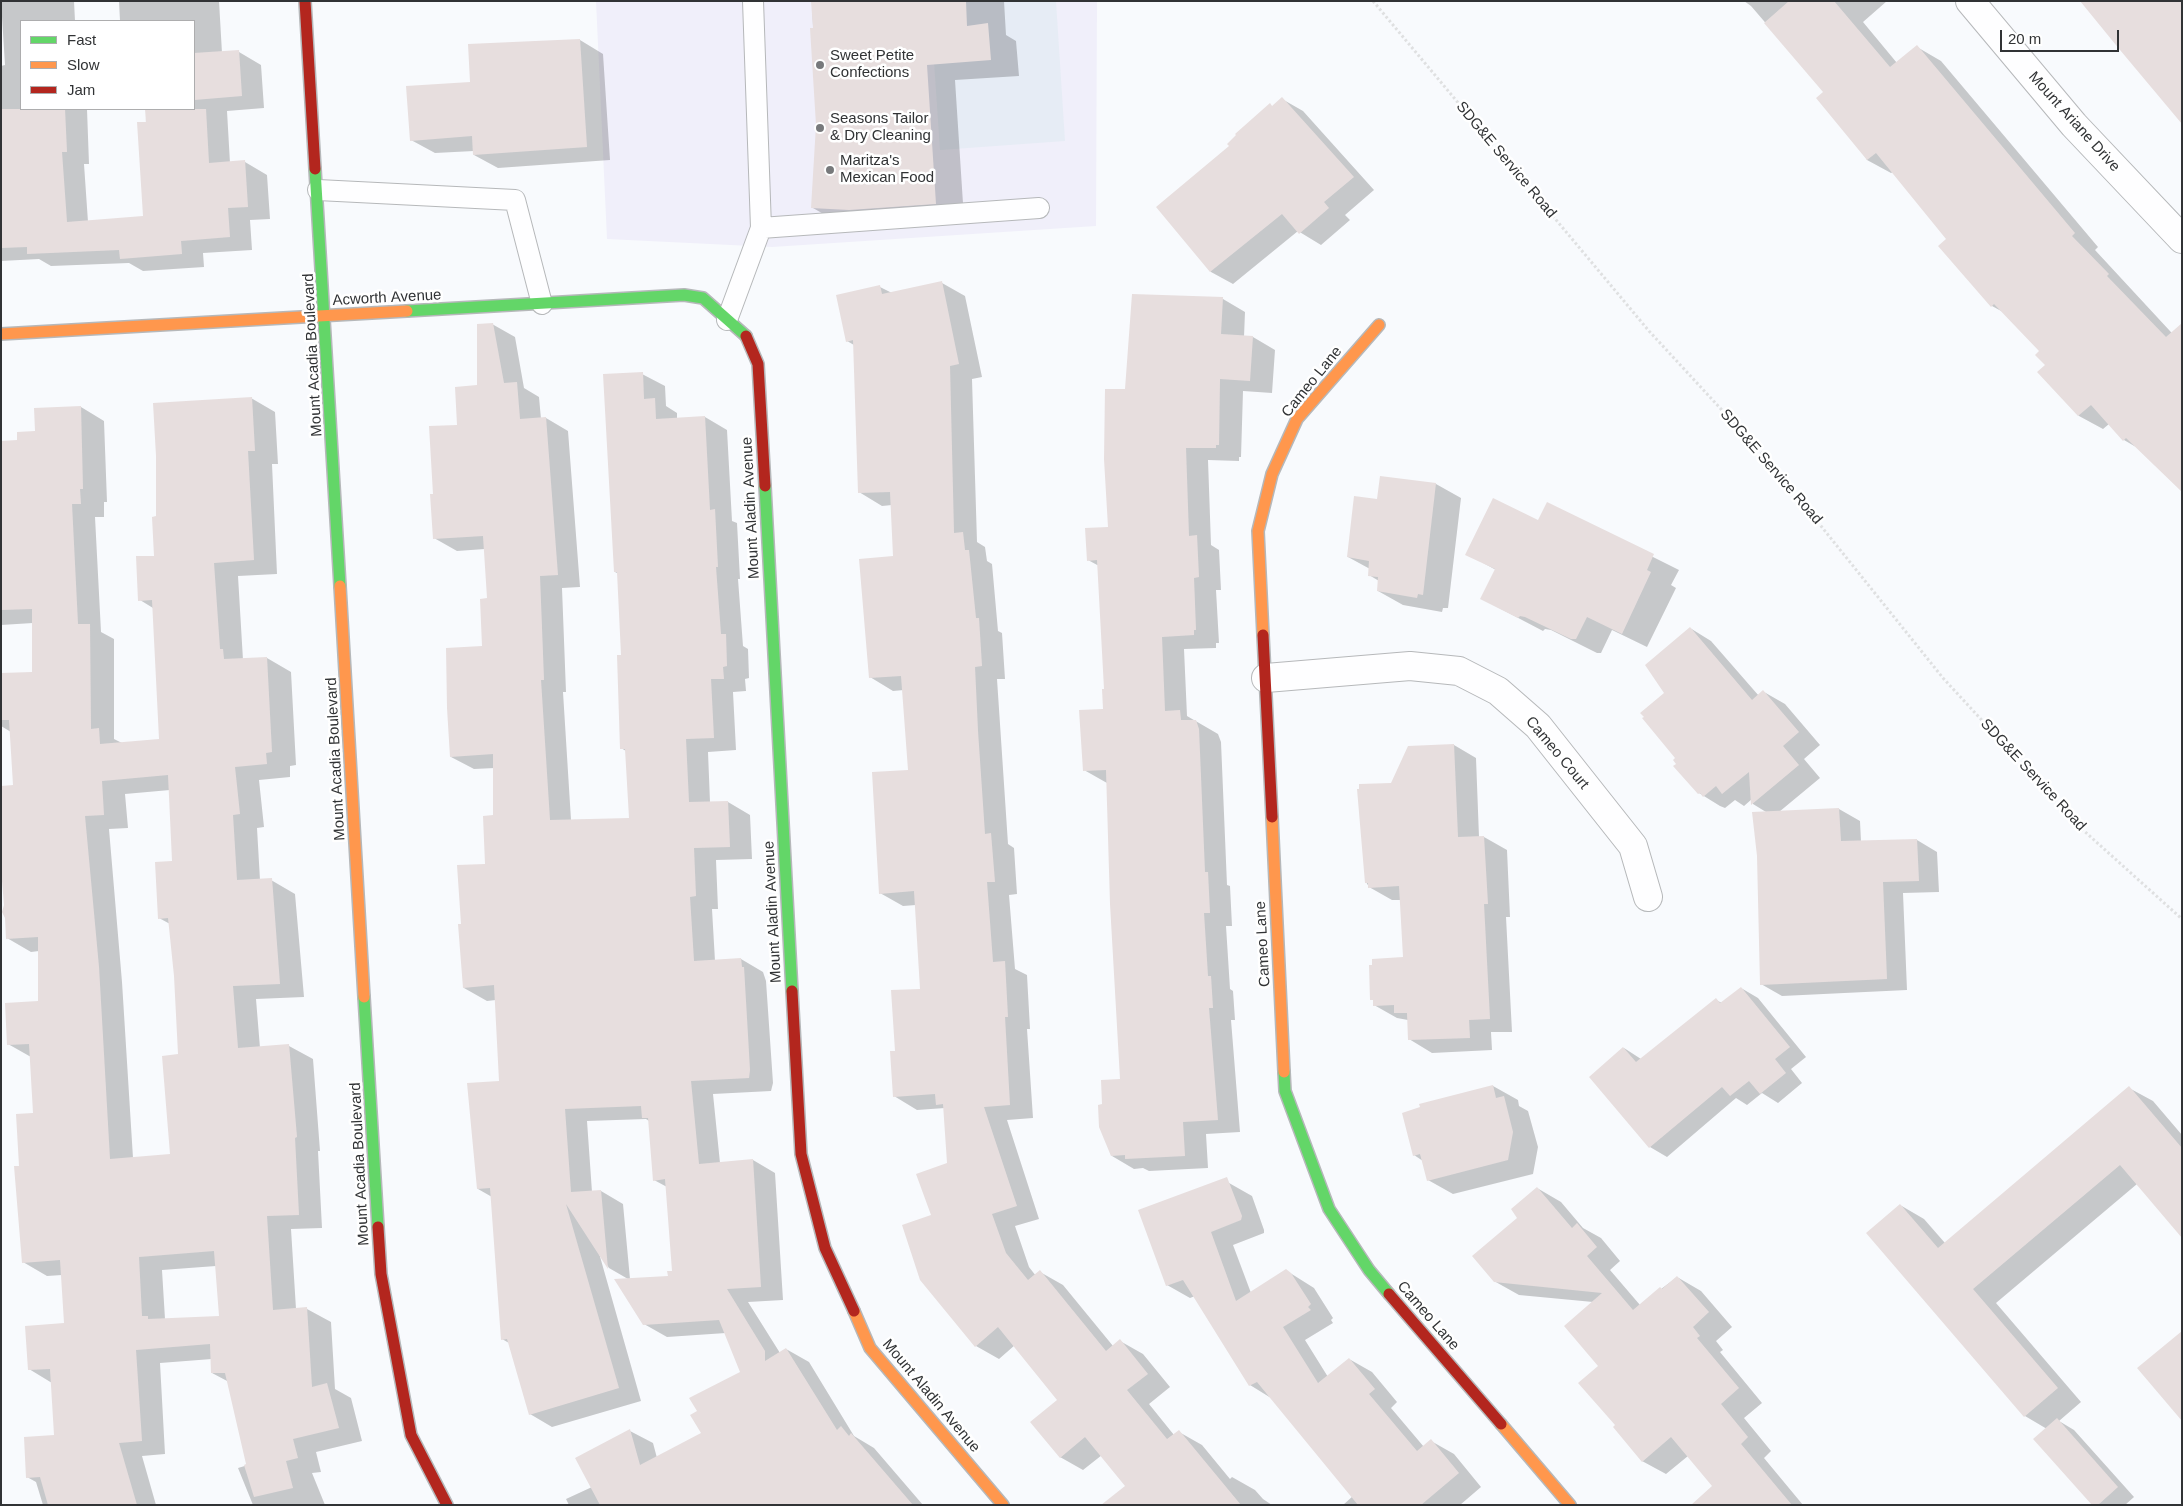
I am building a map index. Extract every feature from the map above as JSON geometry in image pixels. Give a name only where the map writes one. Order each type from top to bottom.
[{"type":"street","name":"Mount Acadia Boulevard","points":[[306,1],[381,1274],[411,1435],[447,1505]]},
{"type":"street","name":"Mount Ariane Drive","points":[[1970,1],[2074,125],[2182,239]]},
{"type":"street","name":"Acworth Avenue","points":[[1,334],[326,317],[684,295]]},
{"type":"street","name":"Mount Aladin Avenue","points":[[684,295],[703,298],[748,339],[758,364],[801,1154],[825,1248],[870,1348],[1003,1505]]},
{"type":"street","name":"Cameo Lane","points":[[1379,325],[1297,419],[1272,474],[1258,531],[1285,1091],[1329,1209],[1369,1270],[1570,1505]]},
{"type":"street","name":"Cameo Court","points":[[1266,678],[1410,666],[1459,671],[1498,691],[1538,726],[1633,846],[1648,897]]},
{"type":"lane","points":[[727,320],[761,228],[754,1]]},
{"type":"lane","points":[[318,190],[515,200],[542,304]]},
{"type":"lane","points":[[761,228],[1038,208]]},
{"type":"path","name":"SDG&E Service Road","points":[[1373,1],[1650,331],[1768,460],[1944,678],[2083,830],[2182,919]]},
{"type":"shaded area","points":[[596,1],[1097,1],[1096,226],[772,247],[607,239]]},
{"type":"shaded area","points":[[930,1],[1056,1],[1065,141],[940,150]]},
{"type":"building","points":[[811,1],[966,1],[967,26],[988,23],[991,60],[927,65],[936,204],[849,210],[811,208],[816,125],[810,28],[813,28]]},
{"type":"building","points":[[1789,1],[1834,1],[1890,67],[1917,45],[2075,233],[2072,236],[2109,274],[2107,276],[2166,337],[2182,323],[2182,492],[2126,438],[2123,441],[2091,405],[2078,416],[2037,372],[2045,365],[2035,355],[2039,351],[1994,304],[1991,307],[1938,246],[1946,239],[1876,153],[1867,160],[1816,98],[1823,92],[1764,23]]},
{"type":"building","points":[[2080,1],[2182,1],[2182,124],[2120,50]]},
{"type":"building","points":[[580,39],[587,147],[473,155],[472,136],[410,141],[406,86],[470,82],[468,44]]},
{"type":"building","points":[[239,50],[242,96],[195,100],[195,53]]},
{"type":"building","points":[[1282,97],[1354,177],[1324,202],[1329,208],[1299,234],[1282,214],[1210,272],[1156,207],[1229,146],[1227,144],[1235,134],[1270,103],[1272,106]]},
{"type":"building","points":[[1,109],[65,110],[67,152],[62,152],[67,222],[143,216],[137,122],[146,122],[145,110],[206,109],[209,163],[245,160],[248,207],[228,208],[230,237],[181,241],[182,254],[120,259],[119,250],[27,254],[27,247],[1,248]]},
{"type":"building","points":[[942,281],[959,364],[950,366],[954,533],[963,532],[965,550],[969,550],[976,618],[979,618],[982,666],[975,667],[985,834],[991,833],[995,882],[987,882],[993,962],[1005,961],[1008,1017],[1005,1017],[1010,1105],[984,1107],[1017,1206],[992,1214],[1006,1253],[1028,1280],[1040,1270],[1106,1351],[1120,1339],[1148,1374],[1127,1390],[1167,1439],[1179,1430],[1241,1505],[1101,1505],[1125,1486],[1085,1437],[1060,1458],[1030,1422],[1057,1400],[998,1327],[975,1347],[920,1280],[902,1225],[931,1215],[916,1174],[947,1163],[943,1104],[936,1105],[935,1094],[893,1097],[890,1051],[895,1051],[891,990],[920,989],[914,891],[879,894],[872,772],[908,770],[901,676],[869,678],[859,559],[893,556],[890,492],[858,493],[853,340],[846,342],[836,295],[880,285],[882,294]]},
{"type":"building","points":[[1132,294],[1223,297],[1221,334],[1253,336],[1250,381],[1220,379],[1219,445],[1216,445],[1216,448],[1186,448],[1189,536],[1197,535],[1199,577],[1194,578],[1196,630],[1194,630],[1194,635],[1162,637],[1165,711],[1180,710],[1181,720],[1196,720],[1199,729],[1205,872],[1208,872],[1210,913],[1204,913],[1208,976],[1211,976],[1213,1008],[1209,1008],[1218,1120],[1183,1122],[1185,1156],[1125,1159],[1125,1155],[1111,1156],[1099,1127],[1098,1105],[1102,1104],[1101,1080],[1120,1079],[1110,904],[1106,770],[1083,771],[1079,710],[1103,709],[1102,689],[1104,689],[1097,560],[1087,561],[1085,528],[1108,527],[1104,459],[1105,389],[1125,389]]},
{"type":"building","points":[[493,323],[504,383],[517,382],[520,419],[546,417],[558,575],[540,576],[544,680],[541,680],[550,820],[629,818],[625,749],[620,749],[617,655],[621,655],[617,572],[614,572],[603,374],[643,372],[644,399],[655,398],[656,419],[705,416],[710,510],[715,509],[718,567],[716,567],[721,634],[726,634],[727,666],[723,667],[724,679],[711,679],[714,738],[686,739],[689,802],[728,801],[730,847],[694,848],[696,896],[690,897],[694,961],[741,958],[742,967],[744,967],[750,1070],[749,1078],[691,1081],[699,1164],[753,1159],[761,1287],[727,1289],[765,1351],[765,1361],[786,1348],[837,1430],[841,1426],[849,1436],[851,1433],[913,1505],[600,1505],[575,1458],[630,1429],[640,1465],[701,1433],[690,1415],[697,1411],[689,1398],[740,1372],[719,1320],[643,1325],[614,1279],[668,1276],[667,1271],[672,1271],[665,1179],[653,1181],[648,1118],[642,1118],[641,1106],[565,1109],[571,1192],[601,1190],[608,1269],[566,1204],[619,1388],[529,1415],[507,1339],[501,1340],[490,1188],[477,1189],[467,1083],[499,1081],[494,985],[463,988],[458,924],[461,924],[457,865],[485,864],[483,816],[493,815],[493,754],[450,757],[447,708],[446,648],[482,646],[480,599],[487,598],[483,536],[433,539],[430,494],[433,494],[429,426],[457,425],[455,387],[477,385],[477,324]]},
{"type":"building","points":[[252,397],[255,451],[248,451],[254,560],[214,563],[220,649],[223,649],[224,659],[267,657],[272,752],[266,753],[267,764],[235,767],[240,814],[233,815],[237,880],[272,878],[280,984],[233,986],[238,1048],[289,1044],[297,1137],[295,1138],[299,1215],[267,1216],[273,1310],[307,1307],[312,1387],[327,1383],[339,1428],[293,1439],[298,1458],[286,1461],[293,1488],[254,1497],[244,1465],[246,1464],[225,1373],[211,1373],[210,1344],[136,1350],[142,1441],[119,1443],[137,1505],[48,1505],[40,1477],[26,1478],[24,1437],[54,1435],[50,1369],[28,1370],[25,1326],[64,1323],[60,1260],[22,1263],[14,1166],[19,1166],[16,1114],[33,1113],[29,1044],[7,1045],[5,1003],[38,1001],[38,937],[6,939],[5,918],[2,912],[4,905],[1,869],[1,786],[13,785],[9,720],[1,720],[1,673],[32,672],[32,609],[1,610],[1,441],[17,440],[17,432],[35,431],[34,408],[81,406],[83,489],[80,489],[81,504],[72,504],[78,624],[90,624],[91,729],[99,728],[100,744],[159,739],[152,600],[138,601],[136,556],[154,556],[152,517],[156,516],[156,456],[153,403]],"holes":[[[168,775],[172,861],[155,862],[158,919],[168,918],[174,976],[178,1054],[162,1056],[170,1154],[110,1159],[99,967],[85,816],[104,815],[102,781]],[[214,1251],[219,1316],[148,1319],[148,1316],[142,1316],[139,1257]]]},
{"type":"building","points":[[1380,476],[1436,483],[1423,595],[1418,594],[1417,598],[1377,591],[1378,577],[1368,576],[1369,561],[1347,557],[1354,496],[1377,499]]},
{"type":"building","points":[[1493,498],[1538,520],[1547,502],[1654,554],[1647,570],[1651,572],[1622,634],[1587,617],[1576,639],[1571,639],[1525,617],[1520,616],[1518,618],[1480,599],[1495,569],[1465,555]]},
{"type":"building","points":[[1690,627],[1752,700],[1763,690],[1799,732],[1783,746],[1799,765],[1751,805],[1749,772],[1722,794],[1716,786],[1703,797],[1700,793],[1698,794],[1673,766],[1676,764],[1673,760],[1675,758],[1640,713],[1664,693],[1645,665]]},
{"type":"building","points":[[1454,744],[1458,837],[1484,836],[1488,904],[1484,904],[1490,1019],[1469,1020],[1470,1038],[1408,1040],[1407,1013],[1394,1013],[1394,1005],[1373,1006],[1373,1000],[1370,1000],[1369,965],[1372,965],[1372,959],[1403,957],[1399,886],[1368,888],[1368,883],[1365,883],[1357,789],[1359,789],[1359,784],[1391,783],[1408,746]]},
{"type":"building","points":[[1839,808],[1841,841],[1917,839],[1919,881],[1883,882],[1887,979],[1760,985],[1757,856],[1752,812]]},
{"type":"building","points":[[1741,987],[1790,1047],[1775,1059],[1786,1073],[1760,1094],[1749,1081],[1730,1096],[1722,1087],[1649,1148],[1589,1077],[1623,1047],[1636,1062],[1716,998],[1720,1003]]},
{"type":"building","points":[[1493,1085],[1496,1098],[1504,1096],[1513,1132],[1508,1160],[1427,1181],[1420,1154],[1413,1156],[1402,1113],[1420,1107],[1419,1104]]},
{"type":"building","points":[[2129,1086],[2182,1148],[2182,1238],[2120,1165],[1973,1289],[2058,1388],[2024,1417],[1866,1233],[1900,1204],[1938,1248]]},
{"type":"building","points":[[1227,1177],[1242,1216],[1241,1220],[1211,1232],[1236,1301],[1286,1269],[1291,1273],[1311,1304],[1308,1307],[1311,1310],[1283,1327],[1318,1383],[1349,1358],[1375,1389],[1369,1394],[1417,1451],[1431,1439],[1459,1473],[1421,1505],[1358,1505],[1257,1382],[1249,1386],[1183,1280],[1166,1286],[1138,1210]]},
{"type":"building","points":[[1537,1187],[1572,1228],[1577,1223],[1597,1247],[1587,1256],[1633,1310],[1660,1287],[1662,1289],[1677,1276],[1709,1312],[1693,1327],[1700,1336],[1697,1338],[1739,1388],[1721,1404],[1748,1437],[1741,1444],[1792,1505],[1691,1505],[1712,1486],[1671,1437],[1642,1462],[1613,1427],[1615,1425],[1578,1383],[1598,1366],[1564,1326],[1602,1293],[1494,1282],[1472,1256],[1517,1218],[1511,1209]]},
{"type":"building","points":[[2182,1331],[2182,1421],[2137,1368]]},
{"type":"building","points":[[2057,1418],[2118,1487],[2098,1505],[2092,1505],[2033,1439]]},
{"type":"traffic: fast","points":[[315,169],[340,586]]},
{"type":"traffic: fast","points":[[407,311],[684,295],[703,298],[746,336]]},
{"type":"traffic: fast","points":[[765,486],[792,991]]},
{"type":"traffic: fast","points":[[364,997],[378,1227]]},
{"type":"traffic: fast","points":[[1284,1072],[1285,1091],[1329,1209],[1369,1270],[1389,1294]]},
{"type":"traffic: slow","points":[[1,334],[407,311]]},
{"type":"traffic: slow","points":[[1263,635],[1258,531],[1272,474],[1297,419],[1379,325]]},
{"type":"traffic: slow","points":[[340,586],[364,997]]},
{"type":"traffic: slow","points":[[1272,817],[1284,1072]]},
{"type":"traffic: slow","points":[[854,1311],[870,1348],[1003,1505]]},
{"type":"traffic: slow","points":[[1501,1424],[1570,1505]]},
{"type":"traffic: jam","points":[[305,1],[315,169]]},
{"type":"traffic: jam","points":[[746,336],[758,364],[765,486]]},
{"type":"traffic: jam","points":[[1263,635],[1272,817]]},
{"type":"traffic: jam","points":[[792,991],[801,1154],[825,1248],[854,1311]]},
{"type":"traffic: jam","points":[[378,1227],[381,1274],[411,1435],[447,1505]]},
{"type":"traffic: jam","points":[[1389,1294],[1501,1424]]},
{"type":"place","name":"Sweet Petite Confections","points":[[820,65]]},
{"type":"place","name":"Seasons Tailor & Dry Cleaning","points":[[820,128]]},
{"type":"place","name":"Maritza's Mexican Food","points":[[830,170]]}]
